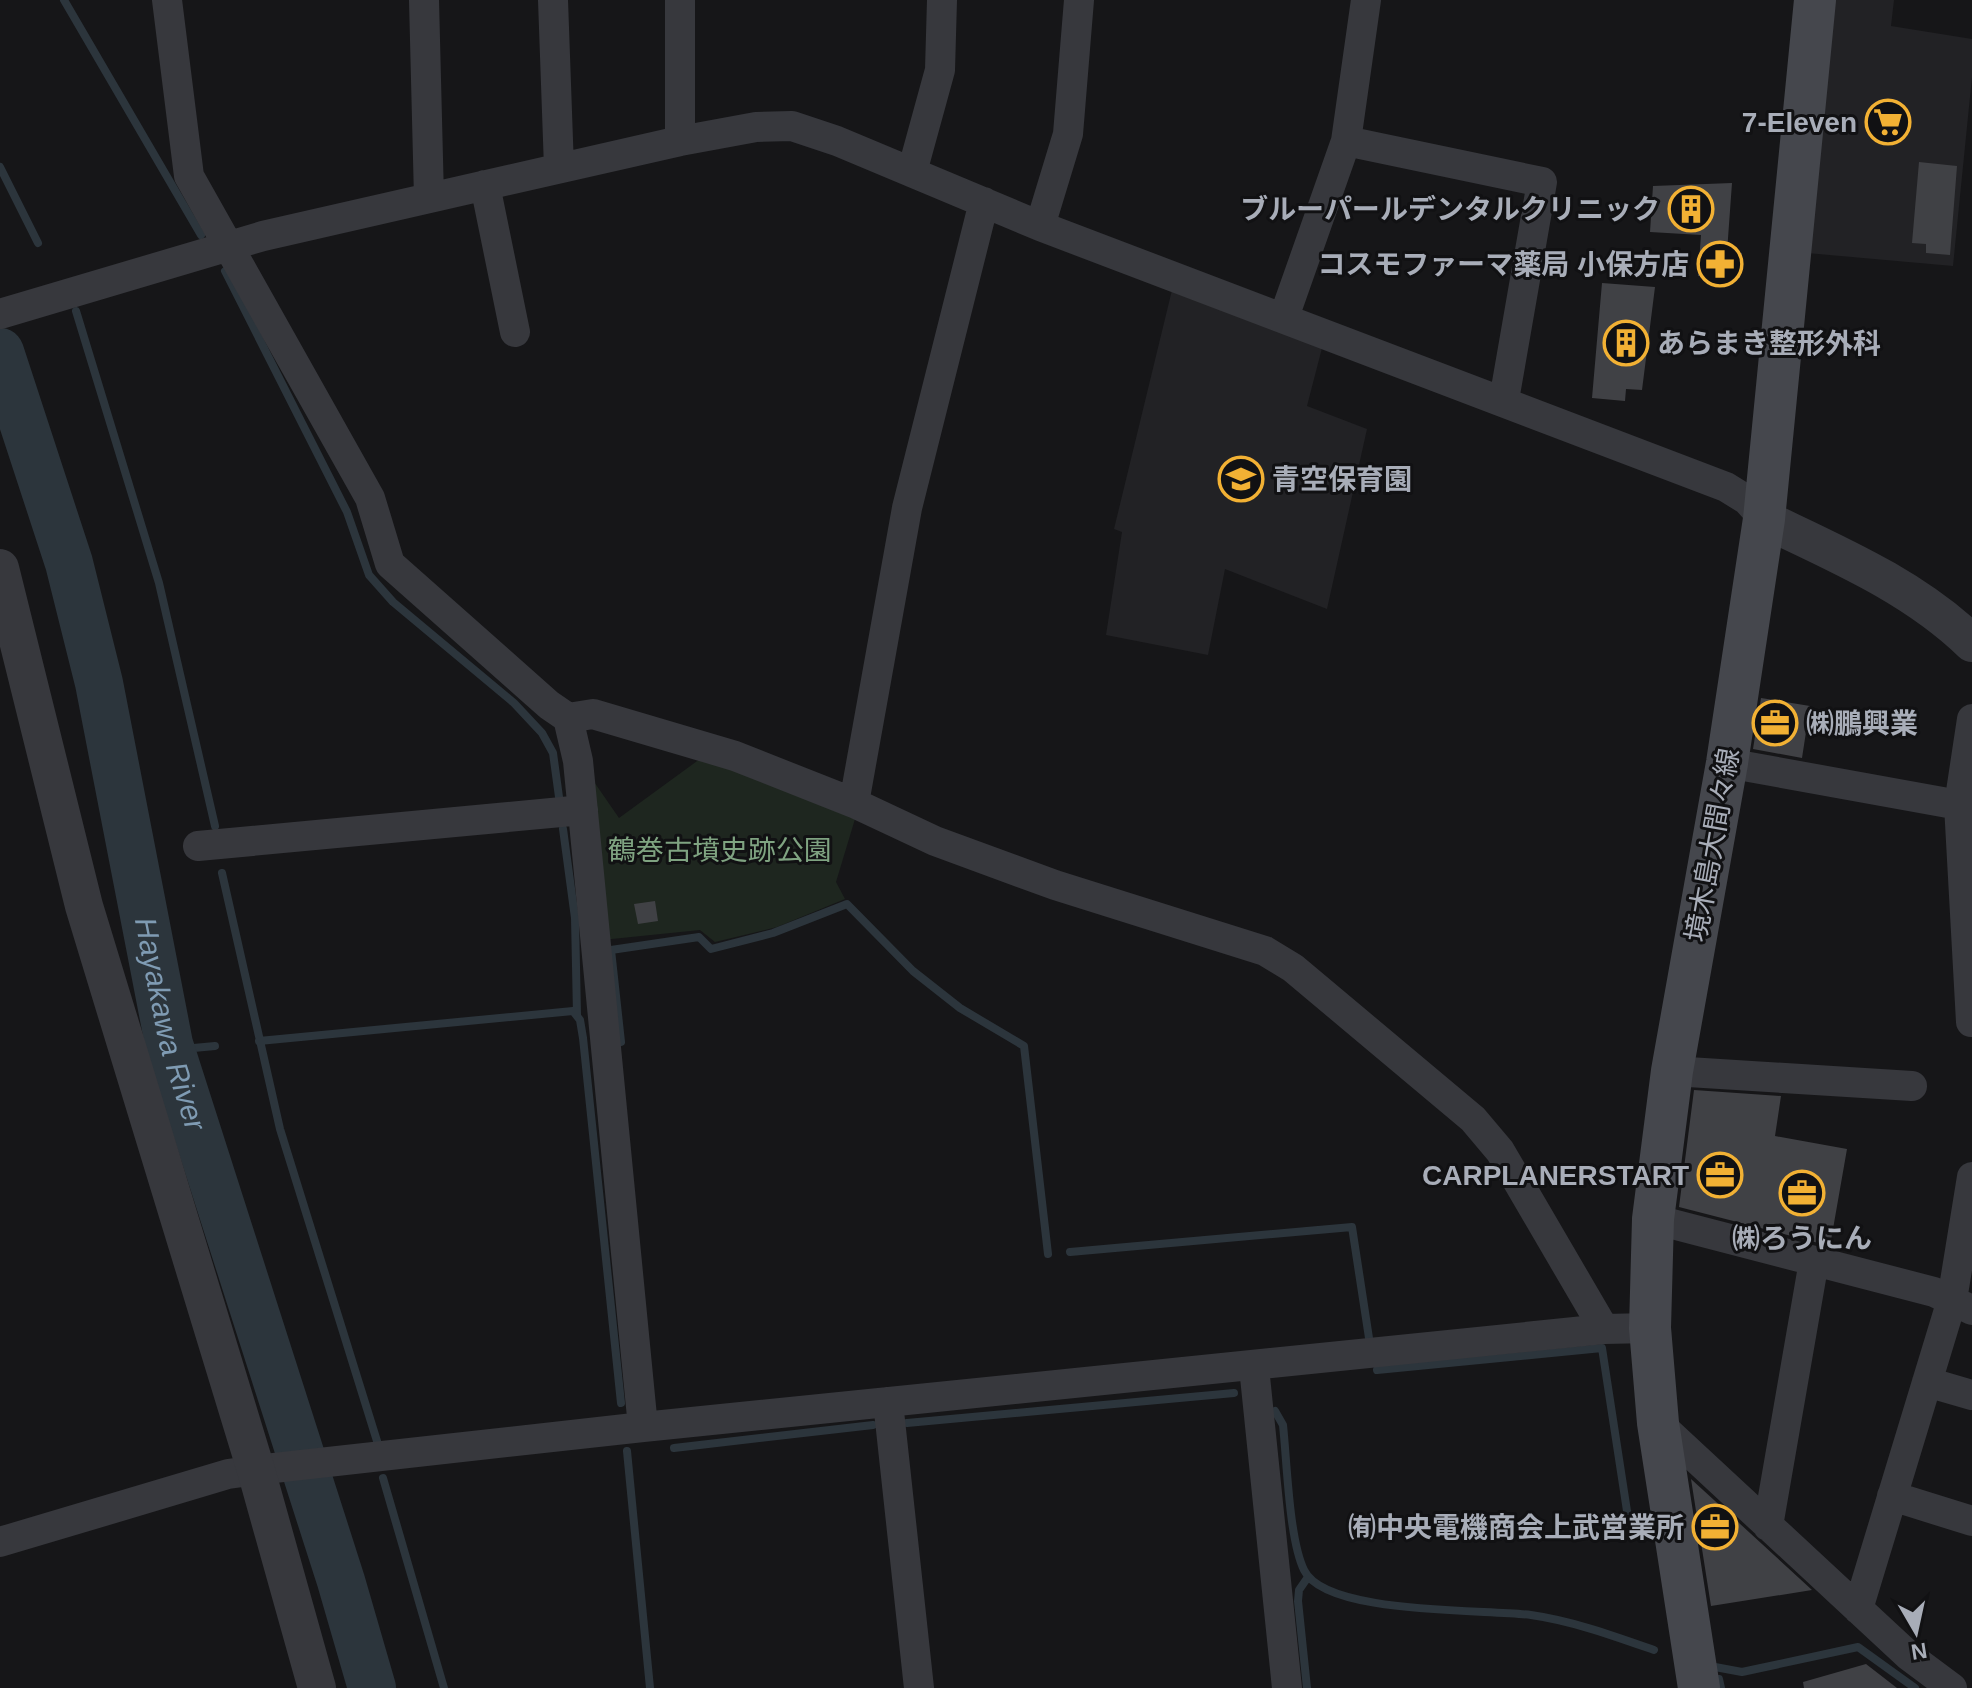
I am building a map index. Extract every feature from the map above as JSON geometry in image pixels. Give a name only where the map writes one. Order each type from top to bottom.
[{"type":"main road","name":"境木島大間々線","points":[[1699,1688],[1658,1423],[1650,1328],[1653,1219],[1672,1071],[1727,763],[1764,519],[1815,0]]},
{"type":"street","points":[[167,0],[189,176],[232,247],[370,498],[390,564],[549,705],[568,718],[578,761],[643,1427]]},
{"type":"street","points":[[424,0],[429,198]]},
{"type":"street","points":[[553,0],[559,168]]},
{"type":"street","points":[[680,0],[680,141]]},
{"type":"street","points":[[912,172],[940,70],[942,0]]},
{"type":"street","points":[[1040,226],[1068,134],[1079,0]]},
{"type":"street","points":[[1284,317],[1346,141],[1366,0]]},
{"type":"street","points":[[0,314],[232,247],[429,198],[680,141],[756,127],[792,126],[1040,226],[1726,487],[1747,500],[1764,519],[1869,570],[1940,613],[1972,643]]},
{"type":"street","points":[[1346,141],[1542,182],[1504,400]]},
{"type":"street","points":[[485,185],[515,332]]},
{"type":"street","points":[[854,803],[907,508],[984,202]]},
{"type":"street","points":[[0,568],[84,906],[262,1470],[317,1688]]},
{"type":"street","points":[[568,718],[593,714],[735,756],[854,803],[935,841],[1055,885],[1265,951],[1293,968],[1473,1119],[1500,1151],[1604,1329]]},
{"type":"street","points":[[1971,1022],[1959,805],[1972,719]]},
{"type":"street","points":[[1727,763],[1959,805]]},
{"type":"street","points":[[198,846],[583,810]]},
{"type":"street","points":[[1672,1071],[1912,1086]]},
{"type":"street","points":[[1858,1609],[1927,1382],[1962,1305],[1972,1177]]},
{"type":"street","points":[[1653,1219],[1934,1292],[1962,1305]]},
{"type":"street","points":[[1768,1526],[1814,1261]]},
{"type":"street","points":[[0,1542],[228,1474],[643,1427],[1604,1329],[1650,1328]]},
{"type":"street","points":[[1254,1367],[1287,1688]]},
{"type":"street","points":[[1927,1382],[1972,1395]]},
{"type":"street","points":[[888,1402],[919,1688]]},
{"type":"street","points":[[1658,1423],[1909,1656],[1952,1688]]},
{"type":"street","points":[[1892,1496],[1972,1521]]},
{"type":"shaded area","points":[[1832,0],[1894,0],[1891,26],[1972,39],[1972,77],[1953,266],[1807,253]]},
{"type":"shaded area","name":"青空保育園","points":[[1172,290],[1322,348],[1307,406],[1367,429],[1327,609],[1225,569],[1208,655],[1106,635],[1122,532],[1114,529]]},
{"type":"green space","name":"鶴巻古墳史跡公園","points":[[704,756],[855,819],[836,882],[845,899],[777,927],[715,942],[700,930],[602,940],[590,776],[619,818]]},
{"type":"building","points":[[1919,162],[1957,166],[1950,255],[1926,253],[1926,244],[1912,243]]},
{"type":"building","name":"ブルーパールデンタルクリニック","points":[[1732,183],[1727,252],[1742,253],[1740,278],[1698,276],[1701,235],[1650,232],[1653,186]]},
{"type":"building","name":"あらまき整形外科","points":[[1602,283],[1655,287],[1642,390],[1626,389],[1625,401],[1592,398]]},
{"type":"building","name":"㈱鵬興業","points":[[1761,698],[1810,706],[1802,758],[1753,749]]},
{"type":"building","points":[[655,901],[658,921],[638,924],[634,904]]},
{"type":"building","name":"CARPLANERSTART","points":[[1694,1090],[1781,1096],[1775,1136],[1847,1149],[1830,1246],[1679,1207]]},
{"type":"building","name":"㈲中央電機商会上武営業所","points":[[1691,1479],[1726,1511],[1812,1590],[1711,1606]]},
{"type":"building","points":[[1866,1664],[1897,1688],[1804,1688],[1803,1682]]},
{"type":"waterway","points":[[64,0],[201,235]]},
{"type":"waterway","points":[[0,167],[38,243]]},
{"type":"waterway","points":[[225,271],[347,512],[369,575],[393,602],[514,703],[542,733],[553,753],[559,797]]},
{"type":"waterway","points":[[76,311],[159,583],[215,826]]},
{"type":"waterway","name":"Hayakawa River","points":[[0,352],[69,563],[99,683],[169,1044],[341,1581],[372,1688]]},
{"type":"waterway","points":[[563,829],[575,918],[577,1015]]},
{"type":"waterway","points":[[222,873],[280,1129],[377,1441]]},
{"type":"waterway","points":[[621,1042],[611,950],[699,937],[711,949],[773,933],[847,904],[913,971],[960,1008],[1024,1046],[1048,1254]]},
{"type":"waterway","points":[[259,1041],[573,1011],[580,1020],[583,1038],[621,1403]]},
{"type":"waterway","points":[[172,1050],[215,1046]]},
{"type":"waterway","points":[[1070,1252],[1352,1227],[1369,1338]]},
{"type":"waterway","points":[[1377,1370],[1602,1348],[1627,1511]]},
{"type":"waterway","points":[[907,1423],[1234,1393]]},
{"type":"waterway","points":[[1275,1411],[1283,1425],[1292,1520],[1299,1556],[1304,1570],[1318,1585],[1372,1602],[1547,1618],[1654,1650]]},
{"type":"waterway","points":[[674,1448],[873,1425]]},
{"type":"waterway","points":[[627,1451],[650,1688]]},
{"type":"waterway","points":[[383,1478],[444,1688]]},
{"type":"waterway","points":[[1307,1688],[1298,1601],[1299,1590],[1308,1577]]},
{"type":"waterway","points":[[1715,1667],[1742,1672],[1858,1647],[1915,1688]]},
{"type":"waterway","points":[[1719,1679],[1721,1688]]},
{"type":"place","name":"7-Eleven","points":[[1888,122]]},
{"type":"place","name":"ブルーパールデンタルクリニック","points":[[1691,209]]},
{"type":"place","name":"コスモファーマ薬局 小保方店","points":[[1720,264]]},
{"type":"place","name":"あらまき整形外科","points":[[1626,343]]},
{"type":"place","name":"青空保育園","points":[[1241,479]]},
{"type":"place","name":"㈱鵬興業","points":[[1775,723]]},
{"type":"place","name":"CARPLANERSTART","points":[[1720,1175]]},
{"type":"place","name":"㈱ろうにん","points":[[1802,1193]]},
{"type":"place","name":"㈲中央電機商会上武営業所","points":[[1715,1527]]}]
